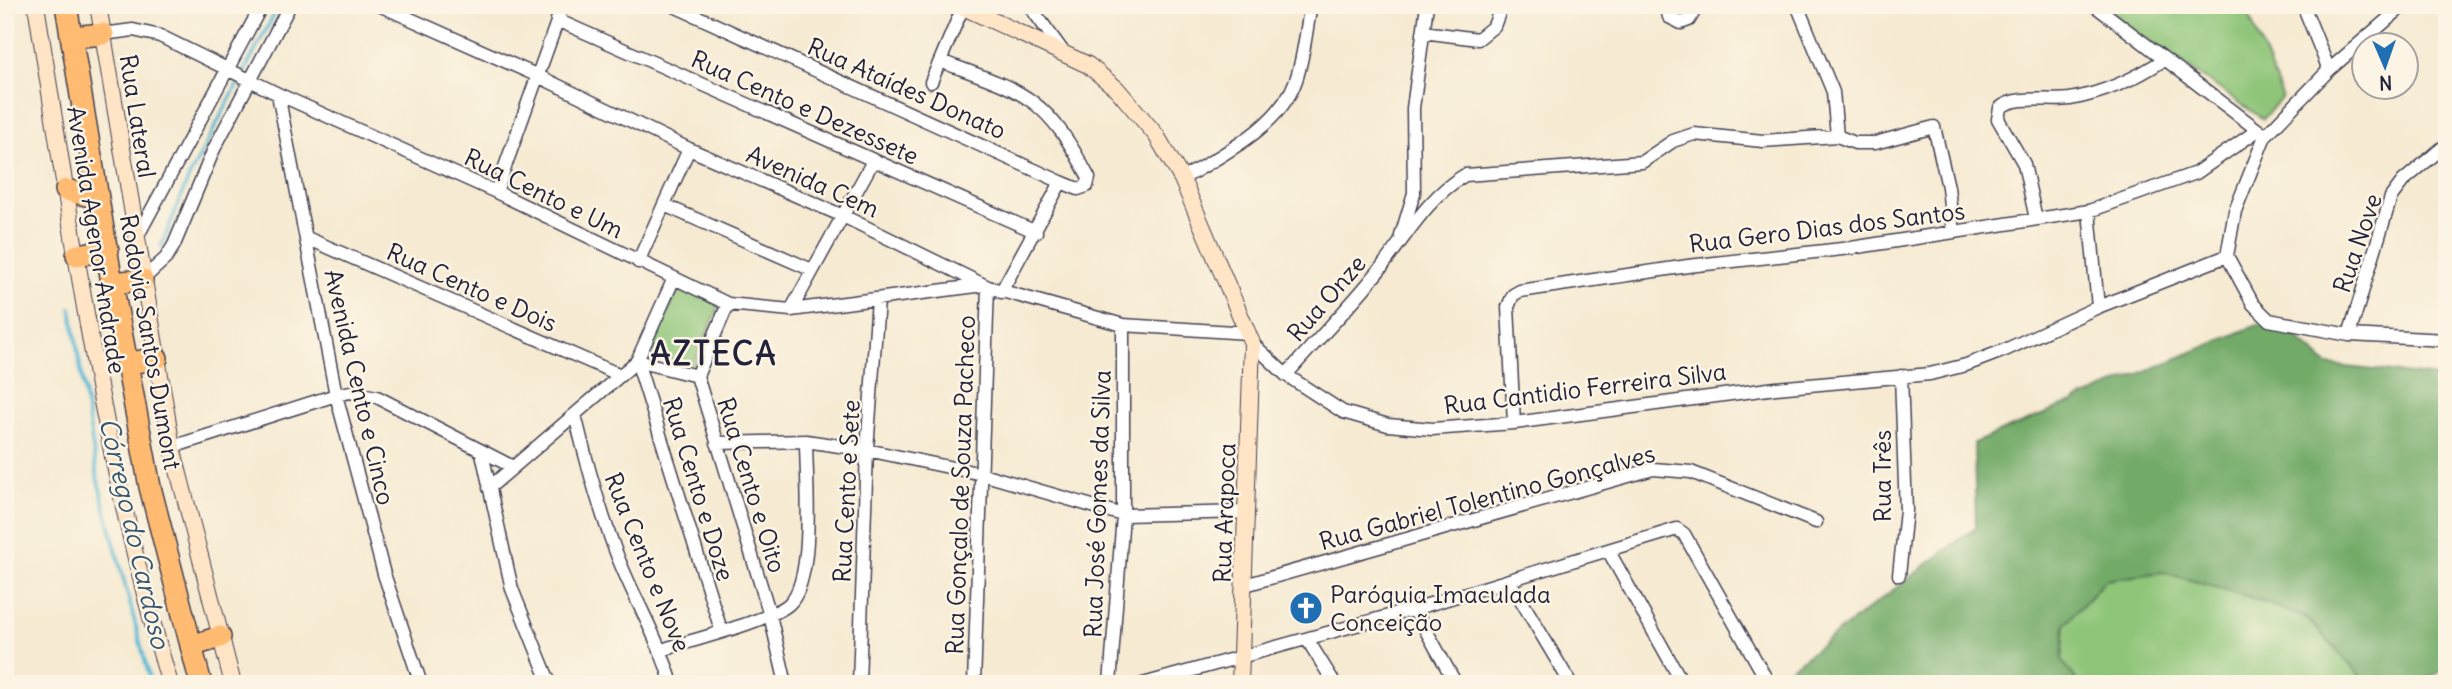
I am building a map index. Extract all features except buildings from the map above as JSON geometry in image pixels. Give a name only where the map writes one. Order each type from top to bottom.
[{"type":"highway","name":"Rodovia Santos Dumont","points":[[66,5],[112,283],[150,487],[201,684]]},
{"type":"highway","points":[[72,37],[103,34]]},
{"type":"highway","points":[[66,190],[98,198]]},
{"type":"highway","points":[[77,255],[108,250]]},
{"type":"highway","points":[[112,283],[142,280]]},
{"type":"highway","points":[[127,364],[157,358]]},
{"type":"highway","points":[[191,646],[220,637]]},
{"type":"street","name":"Avenida Agenor Andrade","points":[[36,5],[113,468],[141,589],[170,684]]},
{"type":"street","name":"Rua Lateral","points":[[98,5],[135,241],[172,447],[233,684]]},
{"type":"street","points":[[135,241],[262,5]]},
{"type":"street","points":[[142,280],[166,258],[174,244],[214,149],[249,78],[290,5]]},
{"type":"street","name":"Avenida Cem","points":[[379,5],[536,75],[689,149],[843,216],[991,288],[1123,325],[1250,338]]},
{"type":"street","points":[[496,192],[563,5]]},
{"type":"street","name":"Rua Ataídes Donato","points":[[672,5],[1061,182],[1078,189],[1087,186],[1089,178],[1077,154],[1042,106],[1018,90],[940,61]]},
{"type":"street","points":[[1030,5],[1064,54]]},
{"type":"street","points":[[1182,179],[1244,140],[1289,95],[1296,80],[1311,5]]},
{"type":"street","points":[[1396,248],[1412,209],[1413,108],[1427,5]]},
{"type":"street","points":[[1423,32],[1478,38],[1494,26],[1502,5]]},
{"type":"street","points":[[1666,5],[1670,16],[1681,23],[1689,20],[1698,5]]},
{"type":"street","points":[[1797,5],[1833,92],[1838,136]]},
{"type":"street","points":[[2094,5],[2262,133]]},
{"type":"street","points":[[2303,5],[2329,70]]},
{"type":"street","points":[[931,82],[961,6]]},
{"type":"street","name":"Rua Cantidio Ferreira Silva","points":[[961,6],[1087,65],[1118,89],[1156,135],[1182,179],[1250,338],[1286,375],[1343,412],[1388,425],[1432,429],[1514,423],[1776,388],[1901,376],[1966,365],[2098,307],[2227,256]]},
{"type":"street","points":[[2402,6],[2262,133],[2235,211],[2227,256],[2253,304],[2269,320],[2349,335],[2447,340]]},
{"type":"street","name":"Rua Cento e Dezessete","points":[[556,20],[1036,232]]},
{"type":"street","name":"Rua Cento e Um","points":[[103,34],[133,30],[160,36],[278,94],[496,192],[728,304],[791,310],[991,288]]},
{"type":"street","points":[[2036,219],[2024,164],[1998,119],[2000,108],[2013,102],[2069,99],[2109,89],[2139,77],[2165,59]]},
{"type":"street","name":"Avenida Cento e Cinco","points":[[278,94],[336,395],[384,574],[421,684]]},
{"type":"street","name":"Rua Onze","points":[[1286,375],[1453,181],[1465,175],[1642,162],[1673,141],[1694,134],[1763,141],[1838,136],[1855,143],[1875,143],[1934,127],[1948,187],[1952,232]]},
{"type":"street","name":"Rua Gero Dias dos Santos","points":[[1514,423],[1508,307],[1513,295],[1520,291],[1688,266],[1851,248],[2089,211],[2196,173],[2262,133]]},
{"type":"street","name":"Rua Nove","points":[[2349,335],[2391,197],[2403,181],[2447,144]]},
{"type":"street","points":[[638,262],[689,149]]},
{"type":"street","points":[[791,310],[873,161]]},
{"type":"street","points":[[991,288],[1036,232],[1061,182]]},
{"type":"street","points":[[664,205],[812,270]]},
{"type":"street","points":[[2089,211],[2098,307]]},
{"type":"street","name":"Rua Cento e Dois","points":[[307,238],[620,375]]},
{"type":"street","points":[[489,488],[637,360],[674,278]]},
{"type":"street","name":"Rua Gonçalo de Souza Pacheco","points":[[974,684],[991,288]]},
{"type":"street","name":"Rua Cento e Sete","points":[[859,684],[867,450],[878,300]]},
{"type":"street","name":"Rua Cento e Oito","points":[[728,304],[696,376],[770,615],[786,684]]},
{"type":"street","name":"Rua José Gomes da Silva","points":[[1110,684],[1123,515],[1123,325]]},
{"type":"street","name":"Rua Arapoca","points":[[1240,684],[1248,512],[1250,338]]},
{"type":"street","points":[[637,360],[696,376]]},
{"type":"street","name":"Rua Cento e Doze","points":[[637,360],[721,630]]},
{"type":"street","name":"Rua Três","points":[[1899,575],[1906,511],[1901,376]]},
{"type":"street","points":[[172,447],[350,392],[371,394],[513,467]]},
{"type":"street","name":"Rua Cento e Nove","points":[[575,415],[591,482],[607,528],[631,588],[662,650],[672,684]]},
{"type":"street","points":[[662,650],[770,615],[788,605],[798,593],[802,579],[806,441]]},
{"type":"street","points":[[717,443],[806,441],[867,450],[982,474],[1123,515],[1248,512]]},
{"type":"street","points":[[482,453],[512,589],[550,684]]},
{"type":"street","name":"Rua Gabriel Tolentino Gonçalves","points":[[1245,585],[1653,469],[1691,472],[1816,522]]},
{"type":"street","points":[[1143,684],[1414,609],[1673,529],[1682,531],[1769,684]]},
{"type":"street","points":[[1608,550],[1682,684]]},
{"type":"street","points":[[1509,580],[1571,684]]},
{"type":"street","points":[[1414,609],[1456,684]]},
{"type":"street","points":[[1307,639],[1335,684]]},
{"type":"green space","points":[[2098,5],[2245,5],[2282,97],[2263,119]]},
{"type":"green space","points":[[680,286],[720,305],[691,369],[651,350]]},
{"type":"green space","points":[[2274,318],[2328,365],[2447,378],[2447,668],[2419,684],[2368,684],[2307,618],[2246,596],[2163,572],[2105,580],[2065,624],[2062,660],[2079,684],[1797,684],[1779,677],[1976,527],[1974,443]]},
{"type":"green space","points":[[2163,572],[2246,596],[2307,618],[2368,684],[2079,684],[2062,660],[2065,624],[2105,580]]},
{"type":"waterway","name":"Córrego do Cardoso","points":[[161,247],[189,177],[279,5]]},
{"type":"waterway","name":"Córrego do Cardoso","points":[[71,308],[98,481],[151,684]]},
{"type":"place","name":"Paróquia Imaculada Conceição","points":[[1306,608]]},
{"type":"district","name":"AZTECA","points":[[714,353]]}]
